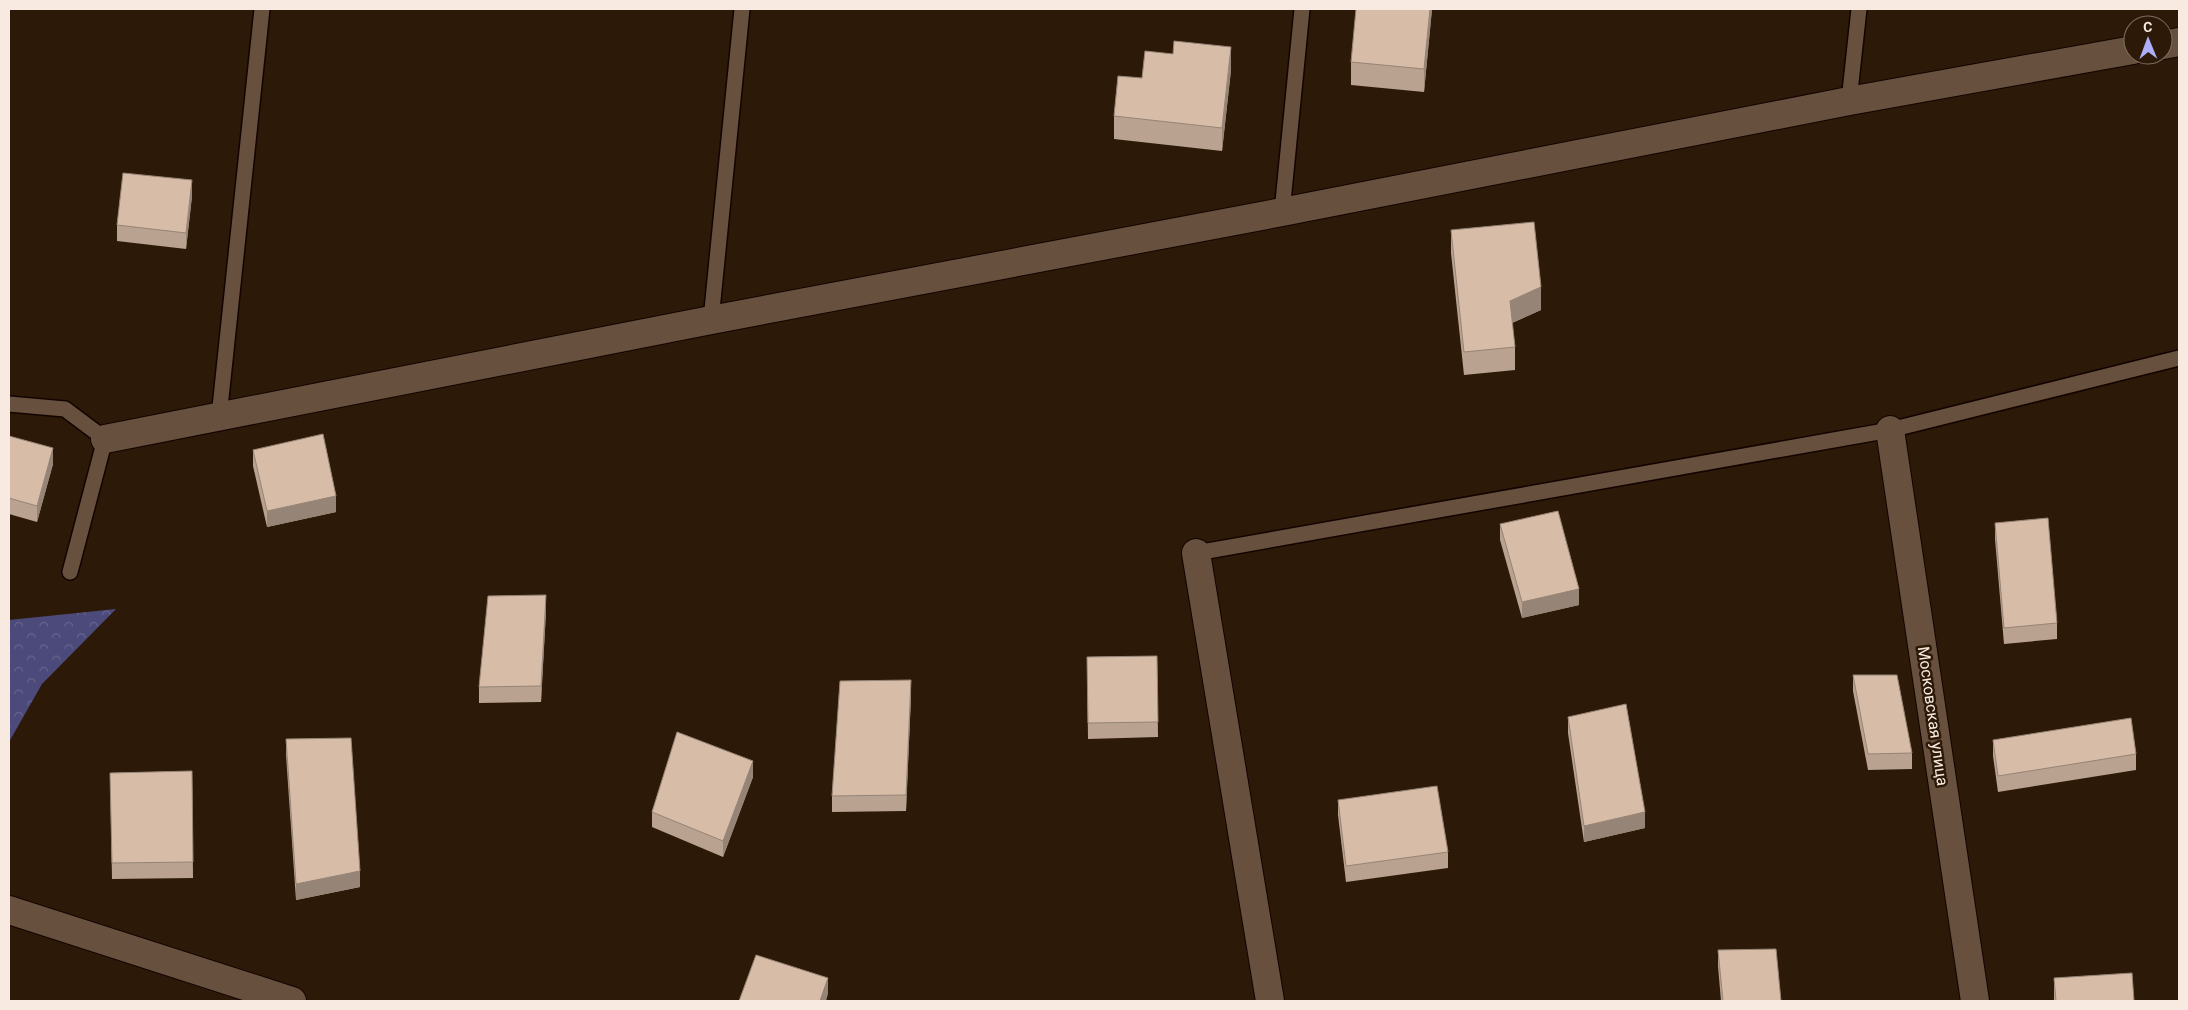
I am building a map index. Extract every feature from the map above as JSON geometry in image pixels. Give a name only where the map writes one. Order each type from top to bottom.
[{"type":"street","points":[[105,439],[711,320],[1282,212],[1849,101],[2123,52]]},
{"type":"street","name":"Московская улица","points":[[1890,430],[1975,1001]]},
{"type":"street","points":[[1196,553],[1270,1001]]},
{"type":"street","points":[[9,910],[292,1001]]},
{"type":"lane","points":[[219,417],[262,9]]},
{"type":"lane","points":[[711,320],[742,9]]},
{"type":"lane","points":[[1282,212],[1302,9]]},
{"type":"lane","points":[[1849,101],[1859,9]]},
{"type":"lane","points":[[1196,553],[1890,430],[2179,358]]},
{"type":"lane","points":[[9,404],[65,409],[105,439],[70,572]]},
{"type":"green space","points":[[116,609],[42,684],[9,742],[9,620]]},
{"type":"building","points":[[1356,9],[1430,9],[1424,69],[1351,62]]},
{"type":"building","points":[[1174,41],[1231,47],[1222,128],[1114,116],[1118,76],[1142,78],[1145,51],[1173,54]]},
{"type":"building","points":[[123,173],[192,180],[186,233],[117,225]]},
{"type":"building","points":[[1534,222],[1541,287],[1510,301],[1515,347],[1464,352],[1451,230]]},
{"type":"building","points":[[323,434],[336,496],[267,511],[253,450]]},
{"type":"building","points":[[9,436],[53,448],[37,506],[9,498]]},
{"type":"building","points":[[1558,511],[1579,589],[1522,602],[1500,524]]},
{"type":"building","points":[[2048,518],[2057,623],[2004,628],[1995,523]]},
{"type":"building","points":[[546,595],[541,686],[479,687],[488,596]]},
{"type":"building","points":[[1157,656],[1158,722],[1088,723],[1087,657]]},
{"type":"building","points":[[1853,675],[1897,675],[1912,753],[1868,754]]},
{"type":"building","points":[[911,680],[906,795],[832,796],[840,681]]},
{"type":"building","points":[[1626,704],[1645,812],[1584,826],[1568,717]]},
{"type":"building","points":[[2131,718],[2136,754],[1998,776],[1993,740]]},
{"type":"building","points":[[677,732],[753,761],[723,841],[652,812]]},
{"type":"building","points":[[351,738],[360,871],[296,884],[286,739]]},
{"type":"building","points":[[192,771],[193,862],[112,863],[110,773]]},
{"type":"building","points":[[1437,786],[1448,852],[1346,866],[1338,800]]},
{"type":"building","points":[[1776,949],[1781,1001],[1723,1001],[1718,950]]},
{"type":"building","points":[[756,955],[828,978],[820,1001],[739,1001]]},
{"type":"building","points":[[2132,973],[2134,1001],[2056,1001],[2054,978]]}]
